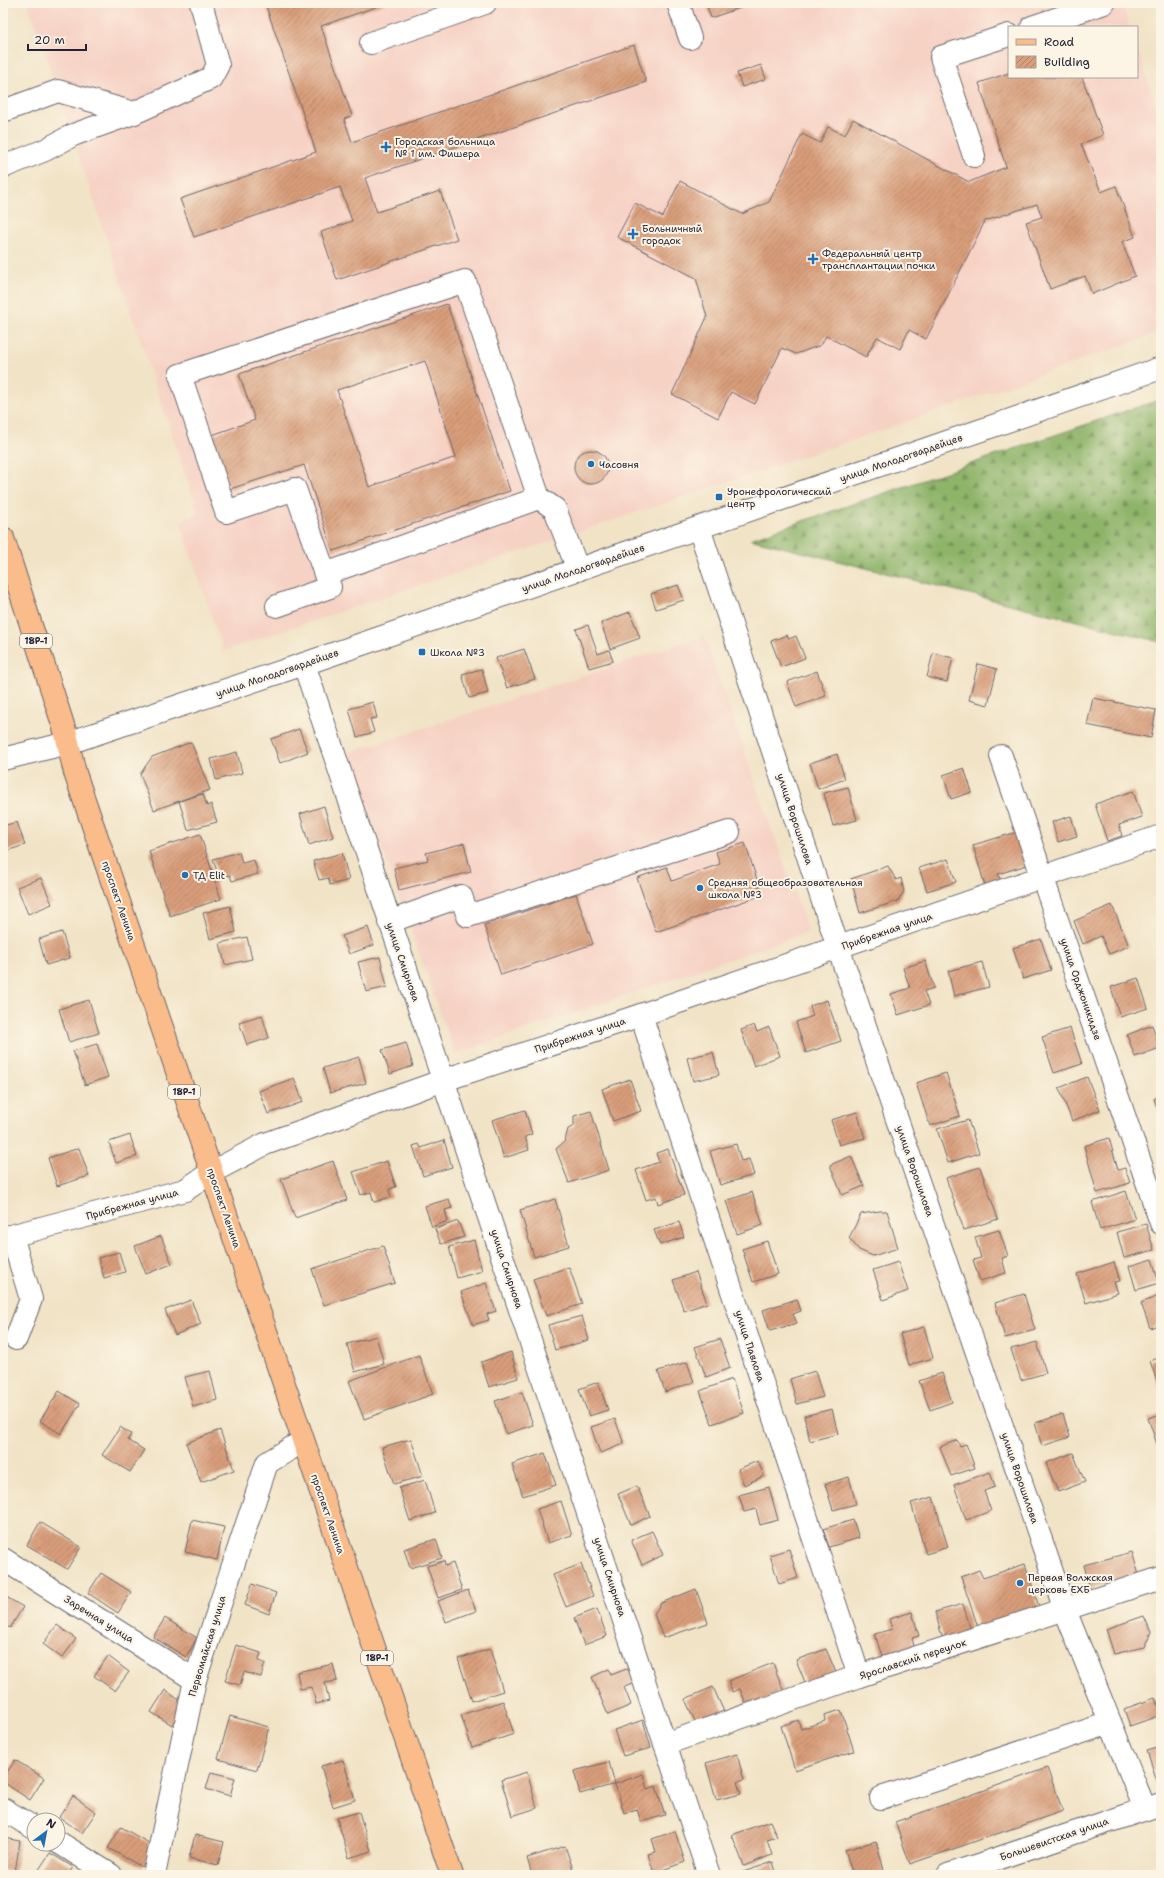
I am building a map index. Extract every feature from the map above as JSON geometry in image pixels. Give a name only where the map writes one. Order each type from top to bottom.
[{"type":"main road","name":"проспект Ленина","points":[[3,538],[68,744],[75,773],[452,1875]]},
{"type":"street","points":[[3,167],[45,150],[73,135],[134,114],[211,78],[218,65],[201,3]]},
{"type":"street","points":[[371,43],[485,3]]},
{"type":"street","points":[[678,3],[690,38]]},
{"type":"street","points":[[1035,26],[1104,3]]},
{"type":"street","points":[[974,156],[941,57],[1008,34]]},
{"type":"street","points":[[3,111],[58,91],[134,114]]},
{"type":"street","points":[[277,606],[330,587],[295,489],[226,512],[180,375],[464,281],[539,498],[555,509],[578,570]]},
{"type":"street","name":"улица Молодогвардейцев","points":[[3,759],[68,744],[578,570],[1161,368]]},
{"type":"street","points":[[325,574],[539,498]]},
{"type":"street","name":"улица Ворошилова","points":[[699,528],[838,947],[1065,1610],[1110,1723],[1153,1806]]},
{"type":"street","name":"улица Смирнова","points":[[304,664],[389,922],[444,1080],[709,1875]]},
{"type":"street","name":"улица Орджоникидзе","points":[[1001,756],[1161,1223]]},
{"type":"street","points":[[389,922],[461,896],[468,916],[729,832]]},
{"type":"street","name":"Прибрежная улица","points":[[7,1237],[185,1190],[212,1172],[265,1144],[444,1080],[641,1015],[1161,836]]},
{"type":"street","name":"улица Павлова","points":[[641,1015],[859,1676]]},
{"type":"street","points":[[7,1237],[31,1299],[16,1339]]},
{"type":"street","name":"Первомайская улица","points":[[154,1875],[195,1680],[267,1463],[303,1441]]},
{"type":"street","name":"Заречная улица","points":[[3,1558],[195,1680]]},
{"type":"street","name":"Ярославский переулок","points":[[666,1744],[859,1676],[1161,1578]]},
{"type":"street","points":[[880,1798],[1110,1723]]},
{"type":"street","name":"Большевистская улица","points":[[948,1875],[1153,1806]]},
{"type":"street","points":[[3,1809],[26,1823]]},
{"type":"street","points":[[66,1847],[111,1875]]},
{"type":"shaded area","name":"Больничный городок","points":[[28,3],[1122,3],[1130,26],[1008,26],[1008,78],[1138,78],[1138,51],[1161,120],[1161,332],[877,432],[223,651],[180,522],[198,513]]},
{"type":"shaded area","points":[[704,636],[808,932],[455,1054],[348,753]]},
{"type":"green space","points":[[1161,399],[1161,642],[750,539]]},
{"type":"building","name":"Городская больница № 1 им. Фишера","points":[[265,3],[387,3],[321,26],[352,116],[344,119],[352,142],[634,45],[646,82],[365,178],[377,212],[440,191],[457,239],[337,280],[321,232],[352,221],[340,187],[194,237],[180,199],[316,152]]},
{"type":"building","points":[[706,3],[754,3],[711,18]]},
{"type":"building","points":[[761,65],[766,79],[742,87],[737,73]]},
{"type":"building","name":"Федеральный центр трансплантации почки","points":[[1008,73],[1008,78],[1082,78],[1103,135],[1081,144],[1101,192],[1116,186],[1135,237],[1122,242],[1135,276],[1092,294],[1085,276],[1050,289],[1026,222],[1042,217],[1037,204],[985,221],[926,339],[909,330],[900,349],[877,337],[866,357],[826,336],[821,345],[796,354],[782,348],[755,404],[731,392],[718,418],[672,394],[707,317],[696,278],[617,237],[635,203],[663,217],[680,181],[742,214],[769,202],[802,134],[820,143],[828,127],[845,135],[853,119],[969,182],[1006,167],[979,83]]},
{"type":"building","points":[[447,304],[510,491],[333,551],[304,465],[230,489],[212,435],[255,420],[239,374]],"holes":[[[425,361],[456,457],[369,487],[337,390]]]},
{"type":"building","name":"Часовня","points":[[588,450],[594,450],[603,455],[607,461],[607,473],[603,479],[594,484],[588,484],[579,479],[574,470],[574,464],[579,455]]},
{"type":"building","points":[[678,585],[684,600],[656,609],[651,594]]},
{"type":"building","points":[[630,612],[640,638],[610,649],[601,623]]},
{"type":"building","points":[[588,625],[598,654],[609,650],[613,661],[589,668],[576,629]]},
{"type":"building","points":[[787,635],[789,639],[796,636],[805,658],[781,667],[771,641]]},
{"type":"building","points":[[524,649],[535,679],[507,688],[496,658]]},
{"type":"building","points":[[933,653],[953,658],[947,682],[927,677]]},
{"type":"building","points":[[978,664],[997,669],[988,705],[969,700]]},
{"type":"building","points":[[482,669],[488,693],[469,698],[462,674]]},
{"type":"building","points":[[817,671],[826,696],[796,707],[787,682]]},
{"type":"building","points":[[1093,698],[1156,710],[1151,738],[1087,725]]},
{"type":"building","points":[[373,702],[377,718],[370,719],[374,732],[357,737],[349,709]]},
{"type":"building","points":[[299,729],[308,752],[280,763],[271,739]]},
{"type":"building","points":[[191,742],[210,790],[154,810],[140,774],[152,757]]},
{"type":"building","points":[[237,752],[242,773],[216,780],[211,759]]},
{"type":"building","points":[[837,754],[845,779],[818,789],[810,763]]},
{"type":"building","points":[[964,768],[972,792],[951,799],[943,775]]},
{"type":"building","points":[[848,787],[857,820],[833,826],[824,793]]},
{"type":"building","points":[[1133,791],[1142,817],[1119,825],[1122,836],[1107,841],[1095,804]]},
{"type":"building","points":[[203,794],[207,806],[211,804],[217,822],[188,830],[179,801]]},
{"type":"building","points":[[324,806],[333,837],[309,845],[300,814]]},
{"type":"building","points":[[1071,816],[1077,836],[1058,842],[1052,822]]},
{"type":"building","points":[[17,822],[25,845],[3,852],[3,826]]},
{"type":"building","points":[[1017,832],[1027,865],[998,874],[1001,882],[985,886],[973,845]]},
{"type":"building","name":"ТД Elit","points":[[200,834],[221,899],[170,916],[149,851]]},
{"type":"building","points":[[464,843],[471,872],[399,890],[394,868],[428,860],[426,853]]},
{"type":"building","name":"Средняя общеобразовательная школа №3","points":[[745,843],[762,895],[656,932],[637,878],[667,867],[672,881],[720,864],[716,852]]},
{"type":"building","points":[[239,852],[242,863],[254,860],[258,874],[232,881],[230,875],[219,878],[213,859]]},
{"type":"building","points":[[342,853],[349,880],[330,885],[328,878],[319,880],[313,861]]},
{"type":"building","points":[[948,859],[956,882],[927,891],[919,868]]},
{"type":"building","points":[[888,866],[896,880],[901,878],[904,891],[898,901],[860,913],[851,879]]},
{"type":"building","points":[[41,878],[52,904],[28,914],[17,887]]},
{"type":"building","points":[[576,894],[593,944],[501,975],[484,925]]},
{"type":"building","points":[[1112,905],[1129,946],[1109,954],[1101,936],[1083,944],[1074,921]]},
{"type":"building","points":[[230,906],[236,932],[210,939],[203,913]]},
{"type":"building","points":[[368,927],[374,945],[349,954],[342,936]]},
{"type":"building","points":[[62,932],[70,958],[46,965],[39,939]]},
{"type":"building","points":[[247,937],[252,959],[225,965],[220,943]]},
{"type":"building","points":[[1041,939],[1051,970],[1023,979],[1013,948]]},
{"type":"building","points":[[380,957],[387,987],[366,992],[358,962]]},
{"type":"building","points":[[925,961],[934,988],[924,991],[929,1005],[898,1015],[891,994],[910,988],[903,968]]},
{"type":"building","points":[[982,962],[989,987],[954,996],[948,971]]},
{"type":"building","points":[[1138,978],[1148,1008],[1120,1017],[1111,987]]},
{"type":"building","points":[[89,1000],[99,1033],[69,1042],[59,1009]]},
{"type":"building","points":[[827,1000],[841,1041],[806,1053],[796,1022],[813,1016],[810,1006]]},
{"type":"building","points":[[262,1015],[269,1038],[247,1045],[239,1022]]},
{"type":"building","points":[[754,1025],[757,1032],[769,1027],[780,1056],[754,1066],[741,1030]]},
{"type":"building","points":[[1152,1025],[1160,1048],[1135,1057],[1127,1035]]},
{"type":"building","points":[[1070,1028],[1082,1064],[1054,1073],[1042,1037]]},
{"type":"building","points":[[406,1043],[413,1066],[390,1074],[382,1050]]},
{"type":"building","points":[[97,1044],[108,1077],[85,1085],[73,1051]]},
{"type":"building","points":[[713,1052],[719,1075],[693,1081],[687,1058]]},
{"type":"building","points":[[359,1057],[366,1083],[330,1093],[323,1068]]},
{"type":"building","points":[[946,1073],[960,1116],[930,1126],[916,1083]]},
{"type":"building","points":[[1087,1077],[1100,1110],[1072,1121],[1059,1088]]},
{"type":"building","points":[[294,1078],[303,1102],[268,1114],[259,1091]]},
{"type":"building","points":[[630,1079],[641,1111],[613,1121],[602,1089]]},
{"type":"building","points":[[1161,1096],[1161,1118],[1154,1099]]},
{"type":"building","points":[[525,1110],[532,1134],[525,1137],[529,1150],[504,1158],[492,1120]]},
{"type":"building","points":[[591,1111],[609,1170],[569,1183],[556,1149],[565,1141],[568,1129],[574,1126],[574,1116]]},
{"type":"building","points":[[857,1112],[865,1138],[839,1145],[831,1120]]},
{"type":"building","points":[[968,1120],[979,1153],[948,1163],[937,1129]]},
{"type":"building","points":[[130,1135],[137,1156],[116,1163],[109,1142]]},
{"type":"building","points":[[1109,1138],[1118,1170],[1125,1168],[1130,1183],[1097,1193],[1084,1146]]},
{"type":"building","points":[[444,1140],[452,1167],[423,1176],[413,1146],[419,1144],[421,1148]]},
{"type":"building","points":[[736,1144],[741,1161],[749,1159],[754,1175],[720,1185],[710,1151]]},
{"type":"building","points":[[79,1148],[89,1176],[57,1186],[48,1158]]},
{"type":"building","points":[[668,1149],[684,1195],[658,1204],[656,1197],[646,1200],[636,1170],[659,1162],[656,1153]]},
{"type":"building","points":[[851,1156],[864,1186],[842,1195],[830,1165]]},
{"type":"building","points":[[333,1161],[347,1200],[295,1218],[281,1179]]},
{"type":"building","points":[[387,1161],[396,1187],[389,1189],[391,1197],[374,1202],[371,1192],[361,1195],[353,1172]]},
{"type":"building","points":[[980,1167],[998,1219],[964,1230],[946,1178]]},
{"type":"building","points":[[1126,1191],[1135,1219],[1100,1230],[1092,1202]]},
{"type":"building","points":[[752,1192],[763,1225],[737,1234],[726,1201]]},
{"type":"building","points":[[449,1199],[452,1208],[445,1210],[448,1221],[432,1227],[425,1206]]},
{"type":"building","points":[[555,1199],[569,1246],[534,1257],[520,1210]]},
{"type":"building","points":[[887,1211],[898,1248],[873,1256],[859,1250],[849,1238],[861,1214]]},
{"type":"building","points":[[458,1221],[464,1237],[441,1244],[435,1229]]},
{"type":"building","points":[[679,1222],[684,1237],[660,1245],[654,1230]]},
{"type":"building","points":[[1146,1224],[1154,1250],[1124,1258],[1117,1232]]},
{"type":"building","points":[[999,1230],[1008,1256],[1002,1258],[1006,1273],[980,1281],[973,1260],[981,1258],[975,1237]]},
{"type":"building","points":[[161,1236],[172,1264],[146,1274],[135,1246]]},
{"type":"building","points":[[474,1240],[482,1271],[457,1278],[449,1247]]},
{"type":"building","points":[[767,1241],[778,1274],[753,1282],[742,1249]]},
{"type":"building","points":[[383,1246],[395,1283],[324,1305],[312,1269]]},
{"type":"building","points":[[119,1252],[125,1272],[104,1278],[98,1258]]},
{"type":"building","points":[[1152,1259],[1159,1283],[1136,1290],[1129,1266]]},
{"type":"building","points":[[898,1262],[908,1291],[883,1300],[873,1270]]},
{"type":"building","points":[[1114,1262],[1120,1281],[1114,1282],[1118,1293],[1086,1303],[1077,1274]]},
{"type":"building","points":[[569,1267],[582,1304],[546,1316],[533,1279]]},
{"type":"building","points":[[696,1272],[707,1303],[684,1311],[673,1280]]},
{"type":"building","points":[[486,1283],[496,1311],[487,1314],[489,1320],[473,1325],[461,1292]]},
{"type":"building","points":[[1024,1294],[1035,1330],[1005,1338],[995,1303]]},
{"type":"building","points":[[1161,1295],[1161,1324],[1150,1328],[1141,1303]]},
{"type":"building","points":[[797,1299],[801,1311],[793,1314],[797,1323],[770,1331],[763,1310]]},
{"type":"building","points":[[191,1300],[201,1324],[175,1335],[165,1310]]},
{"type":"building","points":[[582,1316],[589,1340],[555,1350],[548,1325]]},
{"type":"building","points":[[924,1327],[933,1358],[909,1365],[900,1334]]},
{"type":"building","points":[[376,1336],[384,1364],[355,1372],[347,1344]]},
{"type":"building","points":[[720,1339],[730,1368],[706,1377],[695,1347]]},
{"type":"building","points":[[1037,1342],[1046,1373],[1021,1380],[1011,1349]]},
{"type":"building","points":[[511,1352],[518,1378],[489,1387],[481,1362]]},
{"type":"building","points":[[419,1355],[433,1394],[364,1419],[349,1381]]},
{"type":"building","points":[[1161,1357],[1161,1386],[1159,1387],[1150,1361]]},
{"type":"building","points":[[687,1362],[694,1382],[665,1392],[658,1371]]},
{"type":"building","points":[[210,1371],[217,1400],[193,1407],[185,1377]]},
{"type":"building","points":[[815,1371],[823,1397],[797,1404],[790,1379]]},
{"type":"building","points":[[942,1373],[952,1402],[930,1410],[919,1381]]},
{"type":"building","points":[[732,1379],[744,1413],[712,1424],[700,1391]]},
{"type":"building","points":[[598,1382],[608,1410],[589,1416],[579,1389]]},
{"type":"building","points":[[59,1391],[80,1404],[61,1434],[40,1421]]},
{"type":"building","points":[[522,1392],[533,1425],[506,1434],[495,1401]]},
{"type":"building","points":[[832,1409],[838,1434],[810,1441],[804,1416]]},
{"type":"building","points":[[1063,1414],[1070,1437],[1042,1446],[1035,1423]]},
{"type":"building","points":[[1161,1414],[1161,1452],[1160,1453],[1148,1418]]},
{"type":"building","points":[[615,1419],[624,1444],[600,1453],[591,1427]]},
{"type":"building","points":[[120,1427],[131,1434],[128,1440],[144,1450],[130,1472],[102,1455]]},
{"type":"building","points":[[220,1430],[234,1470],[201,1482],[186,1443]]},
{"type":"building","points":[[411,1439],[423,1476],[394,1484],[382,1447]]},
{"type":"building","points":[[957,1440],[960,1446],[966,1444],[975,1468],[951,1476],[940,1447]]},
{"type":"building","points":[[545,1453],[556,1485],[523,1496],[512,1464]]},
{"type":"building","points":[[1073,1453],[1085,1482],[1058,1492],[1046,1463]]},
{"type":"building","points":[[758,1461],[764,1476],[744,1485],[738,1469]]},
{"type":"building","points":[[990,1472],[995,1487],[984,1491],[991,1511],[966,1520],[954,1485]]},
{"type":"building","points":[[849,1477],[856,1504],[833,1510],[825,1484]]},
{"type":"building","points":[[425,1480],[435,1513],[410,1521],[399,1488]]},
{"type":"building","points":[[637,1486],[650,1516],[631,1525],[618,1494]]},
{"type":"building","points":[[769,1487],[778,1520],[760,1525],[756,1509],[744,1512],[739,1495]]},
{"type":"building","points":[[933,1497],[948,1547],[926,1554],[911,1503]]},
{"type":"building","points":[[561,1501],[572,1535],[548,1543],[537,1509]]},
{"type":"building","points":[[192,1520],[224,1527],[217,1560],[185,1552]]},
{"type":"building","points":[[853,1520],[859,1538],[829,1547],[823,1529]]},
{"type":"building","points":[[40,1522],[81,1547],[67,1569],[27,1545]]},
{"type":"building","points":[[652,1531],[663,1555],[642,1565],[631,1540]]},
{"type":"building","points":[[436,1539],[442,1558],[410,1568],[404,1549]]},
{"type":"building","points":[[789,1549],[798,1578],[779,1584],[770,1555]]},
{"type":"building","points":[[1132,1552],[1139,1575],[1090,1589],[1084,1565]]},
{"type":"building","points":[[444,1561],[445,1566],[453,1563],[462,1590],[438,1598],[427,1566]]},
{"type":"building","points":[[581,1564],[593,1596],[566,1607],[553,1575]]},
{"type":"building","points":[[1025,1564],[1042,1616],[981,1636],[961,1577],[979,1570],[983,1578]]},
{"type":"building","points":[[101,1573],[131,1592],[118,1613],[88,1593]]},
{"type":"building","points":[[252,1584],[276,1593],[269,1614],[245,1605]]},
{"type":"building","points":[[696,1589],[708,1623],[663,1638],[654,1614],[661,1603]]},
{"type":"building","points":[[468,1590],[476,1611],[446,1622],[438,1601]]},
{"type":"building","points":[[3,1595],[23,1607],[10,1628],[3,1624]]},
{"type":"building","points":[[963,1604],[972,1634],[944,1643],[935,1612]]},
{"type":"building","points":[[597,1609],[607,1636],[584,1645],[574,1618]]},
{"type":"building","points":[[912,1612],[919,1636],[912,1638],[916,1654],[884,1663],[875,1634],[892,1629],[889,1619]]},
{"type":"building","points":[[1144,1616],[1151,1632],[1144,1647],[1114,1654],[1106,1629]]},
{"type":"building","points":[[165,1618],[197,1638],[186,1657],[153,1637]]},
{"type":"building","points":[[57,1625],[76,1639],[62,1658],[43,1644]]},
{"type":"building","points":[[236,1645],[261,1653],[258,1661],[265,1663],[261,1677],[244,1672],[240,1685],[225,1681]]},
{"type":"building","points":[[490,1649],[503,1691],[472,1701],[458,1659]]},
{"type":"building","points":[[826,1649],[837,1675],[807,1687],[796,1660]]},
{"type":"building","points":[[108,1656],[129,1672],[115,1691],[94,1676]]},
{"type":"building","points":[[773,1663],[784,1692],[747,1706],[740,1689],[732,1692],[728,1681]]},
{"type":"building","points":[[333,1664],[337,1681],[325,1683],[329,1701],[316,1704],[312,1687],[300,1689],[297,1672]]},
{"type":"building","points":[[632,1667],[638,1682],[624,1687],[631,1705],[608,1715],[592,1677],[609,1669],[611,1675]]},
{"type":"building","points":[[713,1687],[725,1714],[697,1726],[685,1699]]},
{"type":"building","points":[[165,1690],[185,1704],[172,1725],[151,1712]]},
{"type":"building","points":[[1155,1698],[1161,1715],[1130,1726],[1124,1709]]},
{"type":"building","points":[[503,1701],[514,1734],[472,1748],[461,1715]]},
{"type":"building","points":[[841,1710],[854,1751],[795,1770],[781,1726],[798,1720],[801,1729],[825,1721],[824,1715]]},
{"type":"building","points":[[230,1716],[269,1727],[257,1770],[218,1759]]},
{"type":"building","points":[[643,1720],[651,1748],[623,1756],[614,1730]]},
{"type":"building","points":[[1161,1747],[1161,1793],[1147,1751]]},
{"type":"building","points":[[737,1754],[744,1780],[737,1782],[741,1794],[716,1800],[706,1763]]},
{"type":"building","points":[[15,1760],[44,1778],[30,1800],[3,1782],[3,1779]]},
{"type":"building","points":[[343,1760],[355,1800],[333,1807],[321,1766]]},
{"type":"building","points":[[609,1762],[615,1784],[580,1794],[574,1771]]},
{"type":"building","points":[[1047,1768],[1063,1811],[910,1864],[895,1822]]},
{"type":"building","points":[[211,1772],[235,1778],[230,1796],[206,1789]]},
{"type":"building","points":[[527,1772],[537,1808],[512,1816],[501,1780]]},
{"type":"building","points":[[643,1774],[647,1789],[656,1786],[665,1815],[641,1822],[637,1809],[624,1813],[615,1784]]},
{"type":"building","points":[[73,1796],[96,1812],[82,1833],[66,1822],[66,1812],[62,1812]]},
{"type":"building","points":[[359,1812],[371,1851],[349,1858],[337,1818]]},
{"type":"building","points":[[770,1821],[777,1837],[767,1840],[772,1855],[744,1866],[732,1835]]},
{"type":"building","points":[[121,1827],[154,1846],[142,1867],[108,1848]]},
{"type":"building","points":[[675,1831],[685,1862],[654,1873],[648,1854],[656,1852],[652,1839]]},
{"type":"building","points":[[195,1835],[224,1842],[218,1865],[189,1858]]},
{"type":"building","points":[[3,1838],[20,1841],[15,1872],[3,1870]]},
{"type":"building","points":[[876,1841],[885,1874],[853,1875],[845,1850]]},
{"type":"building","points":[[565,1846],[575,1875],[532,1875],[527,1858]]},
{"type":"building","points":[[50,1853],[73,1867],[68,1875],[36,1874]]},
{"type":"building","points":[[773,1862],[777,1875],[737,1874]]},
{"type":"tram line","points":[[3,670],[5,681],[3,696]]},
{"type":"place","name":"Городская больница № 1 им. Фишера","points":[[386,147]]},
{"type":"place","name":"Больничный городок","points":[[633,234]]},
{"type":"place","name":"Федеральный центр трансплантации почки","points":[[813,259]]},
{"type":"place","name":"Часовня","points":[[591,464]]},
{"type":"place","name":"Уронефрологический центр","points":[[719,497]]},
{"type":"place","name":"Школа №3","points":[[422,652]]},
{"type":"place","name":"ТД Elit","points":[[185,875]]},
{"type":"place","name":"Средняя общеобразовательная школа №3","points":[[700,888]]},
{"type":"place","name":"Первая Волжская церковь ЕХБ","points":[[1020,1583]]}]
